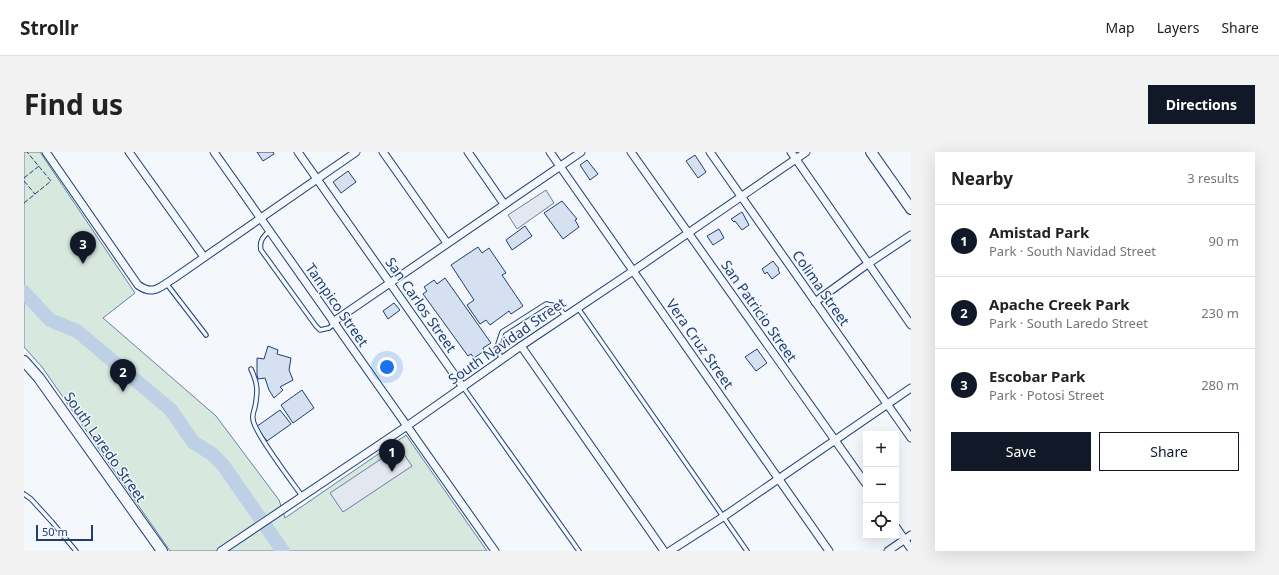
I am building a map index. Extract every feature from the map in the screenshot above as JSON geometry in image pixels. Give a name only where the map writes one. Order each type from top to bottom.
[{"type":"main road","points":[[871,152],[911,209]]},
{"type":"main road","name":"South Laredo Street","points":[[24,361],[39,378],[162,551]]},
{"type":"street","points":[[46,152],[138,285],[145,290],[153,290],[166,284],[356,152]]},
{"type":"street","points":[[129,152],[204,257]]},
{"type":"street","name":"Tampico Street","points":[[214,152],[495,551]]},
{"type":"street","name":"San Carlos Street","points":[[298,152],[463,387]]},
{"type":"street","points":[[383,152],[447,244]]},
{"type":"street","points":[[468,152],[504,204]]},
{"type":"street","name":"Vera Cruz Street","points":[[550,152],[829,551]]},
{"type":"street","points":[[334,323],[581,152]]},
{"type":"street","name":"San Patricio Street","points":[[630,152],[863,480]]},
{"type":"street","name":"Colima Street","points":[[710,152],[911,438]]},
{"type":"street","points":[[791,152],[911,325]]},
{"type":"street","name":"South Navidad Street","points":[[221,551],[407,426],[521,346],[806,152]]},
{"type":"street","points":[[815,302],[911,234]]},
{"type":"street","points":[[521,346],[664,551]]},
{"type":"street","points":[[670,551],[723,517],[911,388]]},
{"type":"street","points":[[899,530],[908,538],[911,549]]},
{"type":"street","points":[[888,551],[908,538]]},
{"type":"lane","points":[[269,231],[261,240],[261,250],[316,326],[320,330],[329,328],[334,323]]},
{"type":"lane","points":[[166,284],[206,336]]},
{"type":"lane","points":[[501,361],[498,344],[502,332],[546,304],[557,306],[566,316]]},
{"type":"lane","points":[[578,308],[747,551]]},
{"type":"lane","points":[[251,369],[256,379],[258,388],[252,420],[254,426],[302,496]]},
{"type":"lane","name":"San Carlos Street","points":[[463,387],[579,551]]},
{"type":"lane","points":[[24,494],[31,499],[52,522],[76,551]]},
{"type":"shaded area","points":[[24,152],[40,152],[135,293],[103,318],[216,416],[279,500],[285,518],[406,435],[487,551],[170,551],[42,367],[24,347]]},
{"type":"shaded area","points":[[546,190],[554,203],[517,229],[508,215]]},
{"type":"shaded area","points":[[399,447],[412,466],[343,512],[330,493]]},
{"type":"building","points":[[257,152],[273,152],[274,154],[263,161]]},
{"type":"building","points":[[695,155],[706,172],[698,178],[686,161]]},
{"type":"building","points":[[587,160],[598,174],[590,180],[580,165]]},
{"type":"building","points":[[348,171],[356,182],[341,193],[333,182]]},
{"type":"building","points":[[562,201],[577,219],[575,220],[579,227],[563,239],[544,213]]},
{"type":"building","points":[[742,212],[749,225],[742,230],[735,221],[734,222],[731,219]]},
{"type":"building","points":[[525,226],[532,236],[512,250],[506,240]]},
{"type":"building","points":[[719,229],[724,238],[713,245],[707,236]]},
{"type":"building","points":[[478,247],[482,253],[489,248],[506,273],[502,275],[523,306],[511,314],[509,311],[490,325],[486,320],[480,324],[467,305],[474,300],[451,265]]},
{"type":"building","points":[[773,261],[780,273],[772,279],[767,272],[765,274],[762,269]]},
{"type":"building","points":[[445,278],[491,343],[483,348],[484,351],[474,358],[471,354],[468,356],[423,294],[427,291],[424,287],[434,280],[437,284]]},
{"type":"building","points":[[394,303],[400,310],[388,319],[383,311]]},
{"type":"building","points":[[268,346],[278,350],[277,354],[291,358],[289,370],[293,380],[280,387],[283,390],[274,398],[269,390],[265,378],[258,379],[257,375],[257,358],[264,359]]},
{"type":"building","points":[[757,349],[767,363],[756,371],[745,357]]},
{"type":"building","points":[[302,390],[314,408],[293,423],[281,405]]},
{"type":"building","points":[[280,410],[291,424],[267,441],[256,427]]},
{"type":"waterway","points":[[24,292],[50,320],[77,331],[171,410],[193,442],[212,454],[223,465],[283,551]]},
{"type":"fence","points":[[24,203],[51,181],[27,152]]},
{"type":"fence","points":[[24,178],[39,166]]},
{"type":"fence","points":[[24,181],[35,194]]},
{"type":"place","name":"Escobar Park","points":[[83,264]]},
{"type":"place","name":"Apache Creek Park","points":[[123,392]]},
{"type":"place","name":"Amistad Park","points":[[392,472]]}]
